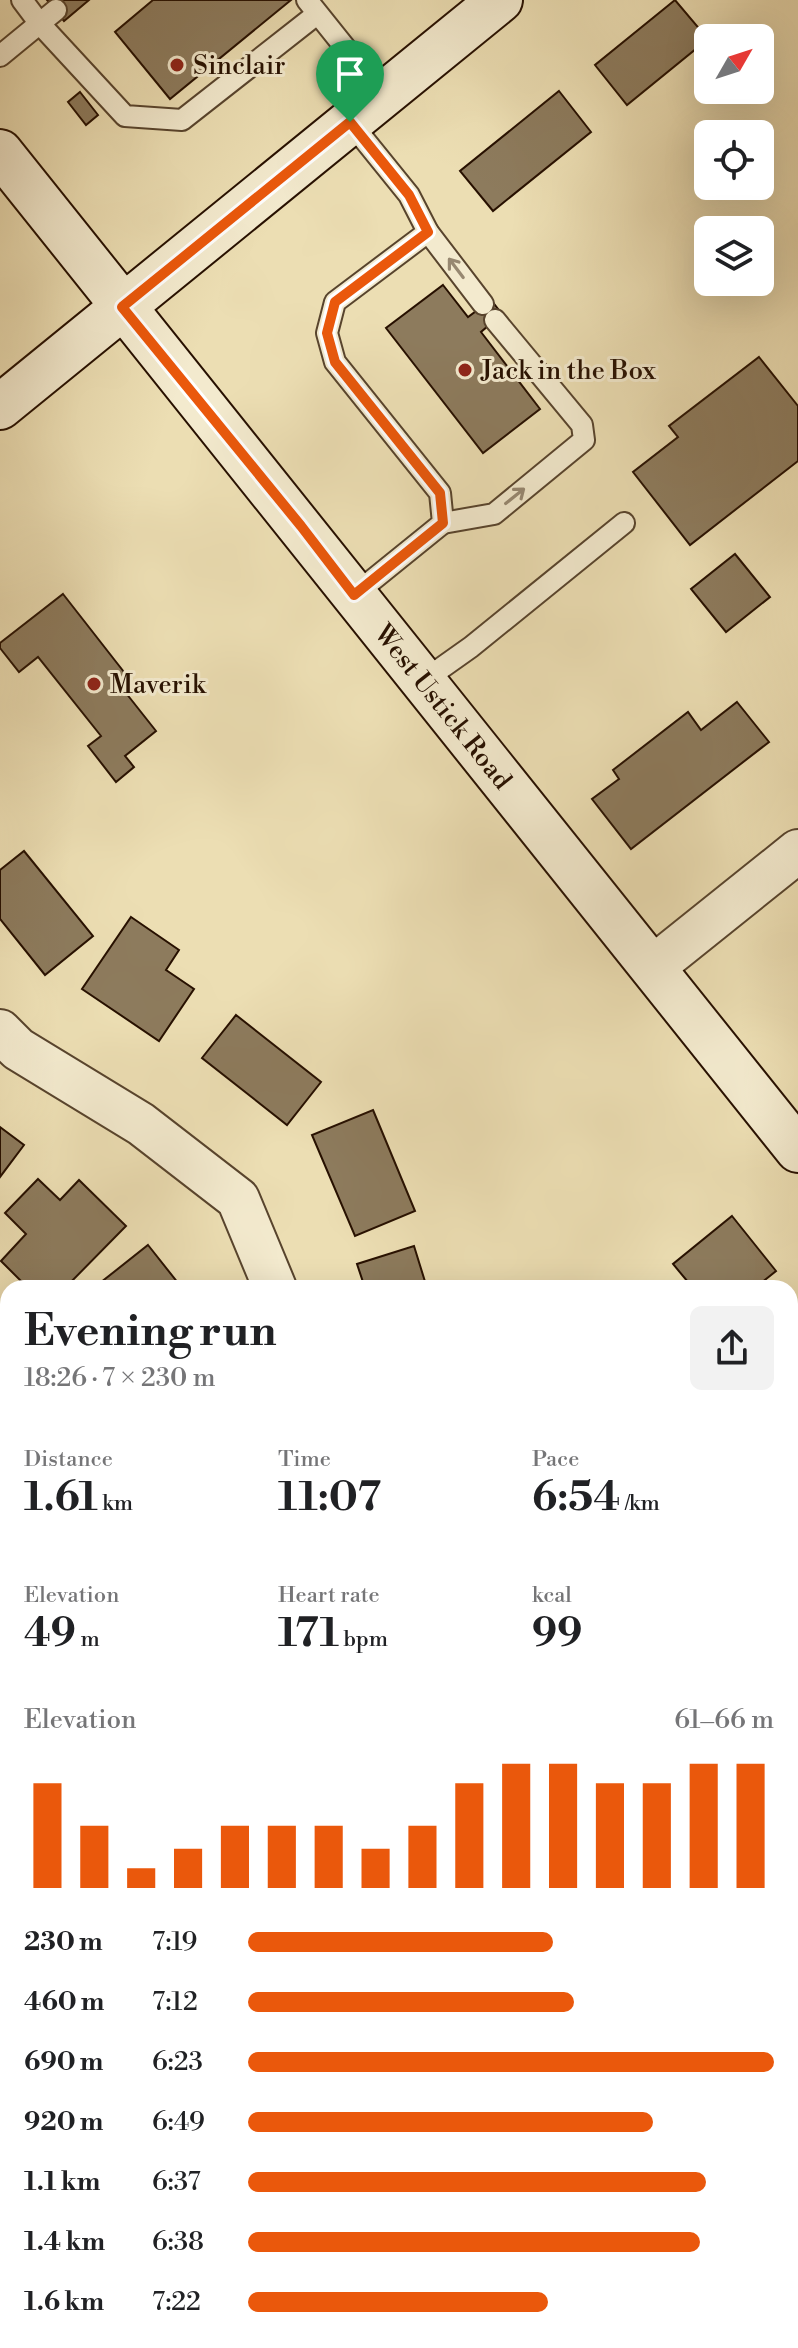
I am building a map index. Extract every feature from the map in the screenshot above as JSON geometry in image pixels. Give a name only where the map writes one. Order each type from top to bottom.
[{"type":"main road","points":[[0,407],[500,0]]},
{"type":"main road","name":"West Ustick Road","points":[[0,152],[798,1150]]},
{"type":"street","points":[[652,968],[798,851]]},
{"type":"street","points":[[0,1031],[18,1049],[141,1124],[238,1199],[272,1280]]},
{"type":"lane","points":[[22,0],[40,24],[125,116],[182,120],[312,7],[428,232],[582,425],[584,440],[494,514],[443,523],[354,595]]},
{"type":"lane","points":[[0,56],[56,10]]},
{"type":"lane","points":[[428,232],[335,302],[327,333],[335,362],[440,493],[443,523]]},
{"type":"lane","points":[[423,681],[471,647],[624,523]]},
{"type":"building","points":[[47,0],[89,0],[64,21]]},
{"type":"building","name":"Sinclair","points":[[153,0],[291,0],[170,99],[115,32]]},
{"type":"building","points":[[675,0],[695,24],[694,50],[627,105],[595,65]]},
{"type":"building","points":[[559,91],[591,132],[493,211],[460,171]]},
{"type":"building","points":[[80,92],[98,115],[86,125],[68,102]]},
{"type":"building","name":"Jack in the Box","points":[[443,285],[468,317],[491,300],[502,314],[481,332],[540,409],[483,453],[386,328]]},
{"type":"building","points":[[759,357],[798,406],[798,461],[690,545],[633,472],[678,437],[669,426]]},
{"type":"building","points":[[735,554],[770,597],[726,632],[691,589]]},
{"type":"building","name":"Maverik","points":[[63,594],[131,681],[122,688],[156,731],[125,756],[134,767],[116,782],[88,746],[101,736],[38,657],[19,672],[0,648],[0,643]]},
{"type":"building","points":[[737,702],[769,742],[631,849],[592,799],[619,779],[613,770],[688,712],[701,730]]},
{"type":"building","points":[[24,851],[93,936],[45,975],[0,919],[0,870]]},
{"type":"building","points":[[131,917],[179,950],[166,970],[194,989],[159,1041],[82,989]]},
{"type":"building","points":[[236,1015],[321,1082],[287,1125],[202,1058]]},
{"type":"building","points":[[373,1110],[415,1211],[355,1236],[312,1135]]},
{"type":"building","points":[[0,1127],[24,1145],[0,1177]]},
{"type":"building","points":[[38,1179],[60,1200],[79,1180],[126,1226],[73,1280],[20,1280],[1,1261],[26,1234],[5,1213]]},
{"type":"building","points":[[732,1216],[776,1271],[765,1280],[686,1280],[673,1264]]},
{"type":"building","points":[[148,1245],[176,1280],[104,1280]]},
{"type":"building","points":[[414,1246],[425,1280],[362,1280],[357,1264]]},
{"type":"place","name":"Sinclair","points":[[177,65]]},
{"type":"place","name":"Jack in the Box","points":[[465,370]]},
{"type":"place","name":"Maverik","points":[[94,684]]},
{"type":"route","points":[[350,122],[409,195],[428,232],[335,302],[327,333],[335,362],[440,493],[443,523],[354,595],[122,307],[350,122]]}]
